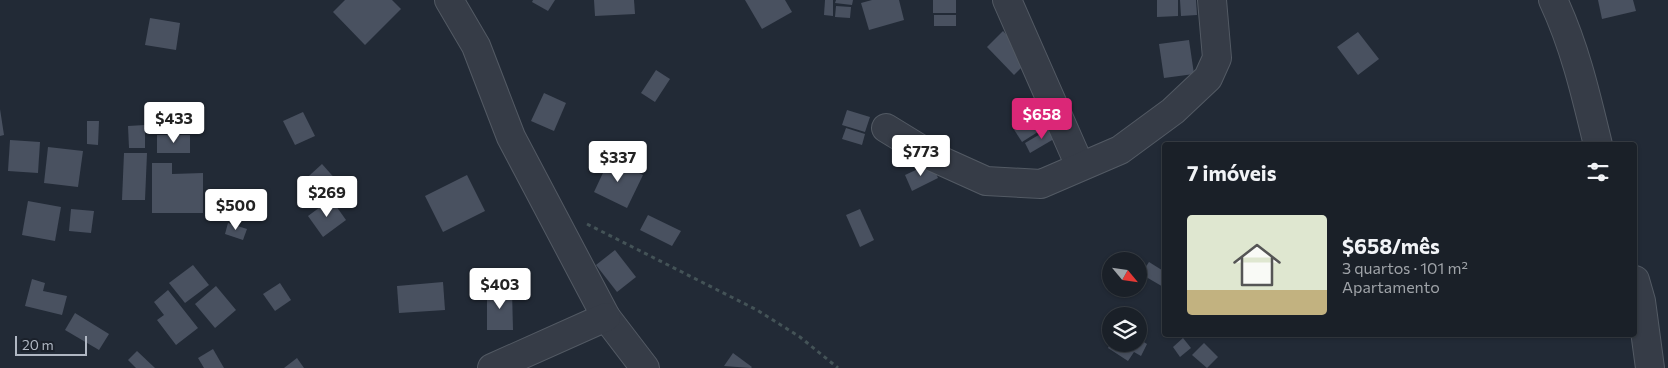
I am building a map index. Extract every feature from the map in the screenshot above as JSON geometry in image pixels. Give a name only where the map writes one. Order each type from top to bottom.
[{"type":"street","points":[[449,0],[476,46],[511,137],[606,317],[645,368]]},
{"type":"street","points":[[1007,0],[1080,166]]},
{"type":"street","points":[[886,128],[935,158],[986,181],[1041,184],[1120,150],[1173,110],[1208,78],[1217,58],[1212,0]]},
{"type":"street","points":[[1553,0],[1580,67],[1597,142]]},
{"type":"street","points":[[1637,287],[1641,301],[1650,368]]},
{"type":"street","points":[[492,368],[606,317]]},
{"type":"path","points":[[579,220],[631,248],[757,310],[800,337],[838,368]]},
{"type":"building","points":[[345,0],[392,0],[401,9],[365,45],[333,12]]},
{"type":"building","points":[[533,0],[555,0],[548,11],[532,2]]},
{"type":"building","points":[[594,0],[634,0],[635,14],[595,16]]},
{"type":"building","points":[[745,0],[785,0],[792,12],[762,29]]},
{"type":"building","points":[[825,0],[833,0],[833,16],[824,15]]},
{"type":"building","points":[[836,0],[853,0],[852,5],[835,3]]},
{"type":"building","points":[[872,0],[899,0],[904,20],[869,30],[861,3]]},
{"type":"building","points":[[933,0],[956,0],[956,13],[933,13]]},
{"type":"building","points":[[1157,0],[1178,0],[1178,16],[1157,17]]},
{"type":"building","points":[[1180,0],[1196,0],[1197,15],[1181,16]]},
{"type":"building","points":[[1598,0],[1633,0],[1636,11],[1602,19]]},
{"type":"building","points":[[836,6],[851,7],[850,18],[835,17]]},
{"type":"building","points":[[934,15],[956,15],[956,26],[934,26]]},
{"type":"building","points":[[150,18],[180,23],[176,50],[145,45]]},
{"type":"building","points":[[1003,31],[1030,59],[1014,75],[987,47]]},
{"type":"building","points":[[1358,32],[1379,59],[1358,75],[1337,47]]},
{"type":"building","points":[[1189,40],[1194,74],[1164,78],[1159,44]]},
{"type":"building","points":[[656,70],[670,79],[655,102],[641,93]]},
{"type":"building","points":[[544,93],[566,103],[554,131],[531,121]]},
{"type":"building","points":[[0,109],[4,135],[0,136]]},
{"type":"building","points":[[1043,109],[1052,123],[1022,142],[1013,128]]},
{"type":"building","points":[[847,110],[870,117],[865,132],[842,125]]},
{"type":"building","points":[[303,112],[315,136],[295,145],[283,121]]},
{"type":"building","points":[[87,121],[99,121],[98,145],[87,144]]},
{"type":"building","points":[[145,125],[145,148],[129,148],[128,126]]},
{"type":"building","points":[[1054,126],[1059,136],[1030,153],[1025,143]]},
{"type":"building","points":[[846,128],[865,134],[862,145],[842,139]]},
{"type":"building","points":[[157,135],[190,135],[190,153],[157,153]]},
{"type":"building","points":[[10,140],[40,142],[38,173],[8,171]]},
{"type":"building","points":[[48,147],[83,151],[78,187],[44,183]]},
{"type":"building","points":[[124,153],[147,153],[145,200],[122,200]]},
{"type":"building","points":[[610,158],[643,175],[627,208],[594,192]]},
{"type":"building","points":[[152,163],[172,163],[172,174],[203,173],[203,213],[152,213]]},
{"type":"building","points":[[931,163],[938,178],[912,191],[905,175]]},
{"type":"building","points":[[322,164],[338,182],[315,203],[298,186]]},
{"type":"building","points":[[467,175],[485,211],[443,232],[425,196]]},
{"type":"building","points":[[331,199],[346,220],[323,237],[308,216]]},
{"type":"building","points":[[28,201],[61,207],[55,241],[22,235]]},
{"type":"building","points":[[71,209],[94,211],[91,233],[69,231]]},
{"type":"building","points":[[860,209],[874,240],[860,247],[846,215]]},
{"type":"building","points":[[648,215],[681,231],[672,246],[640,230]]},
{"type":"building","points":[[228,223],[247,229],[243,240],[225,234]]},
{"type":"building","points":[[615,250],[636,277],[617,292],[596,265]]},
{"type":"building","points":[[1149,262],[1162,270],[1162,286],[1148,278]]},
{"type":"building","points":[[193,265],[209,285],[185,303],[169,283]]},
{"type":"building","points":[[32,279],[45,283],[43,291],[67,296],[62,315],[25,306]]},
{"type":"building","points":[[443,282],[445,310],[399,313],[397,286]]},
{"type":"building","points":[[280,283],[291,300],[275,311],[263,294]]},
{"type":"building","points":[[216,286],[236,310],[215,328],[195,304]]},
{"type":"building","points":[[168,290],[198,328],[176,345],[157,320],[164,315],[154,302]]},
{"type":"building","points":[[487,290],[512,291],[513,330],[487,330]]},
{"type":"building","points":[[75,313],[109,334],[99,350],[65,330]]},
{"type":"building","points":[[1183,338],[1191,348],[1180,357],[1173,347]]},
{"type":"building","points":[[1204,343],[1218,357],[1207,368],[1192,355]]},
{"type":"building","points":[[213,349],[224,368],[204,368],[198,358]]},
{"type":"building","points":[[137,351],[155,368],[136,368],[128,360]]},
{"type":"building","points":[[1114,352],[1134,352],[1128,361]]},
{"type":"building","points":[[1134,352],[1143,352],[1141,356]]},
{"type":"building","points":[[733,353],[752,367],[724,366]]},
{"type":"building","points":[[297,358],[304,368],[284,368]]}]
